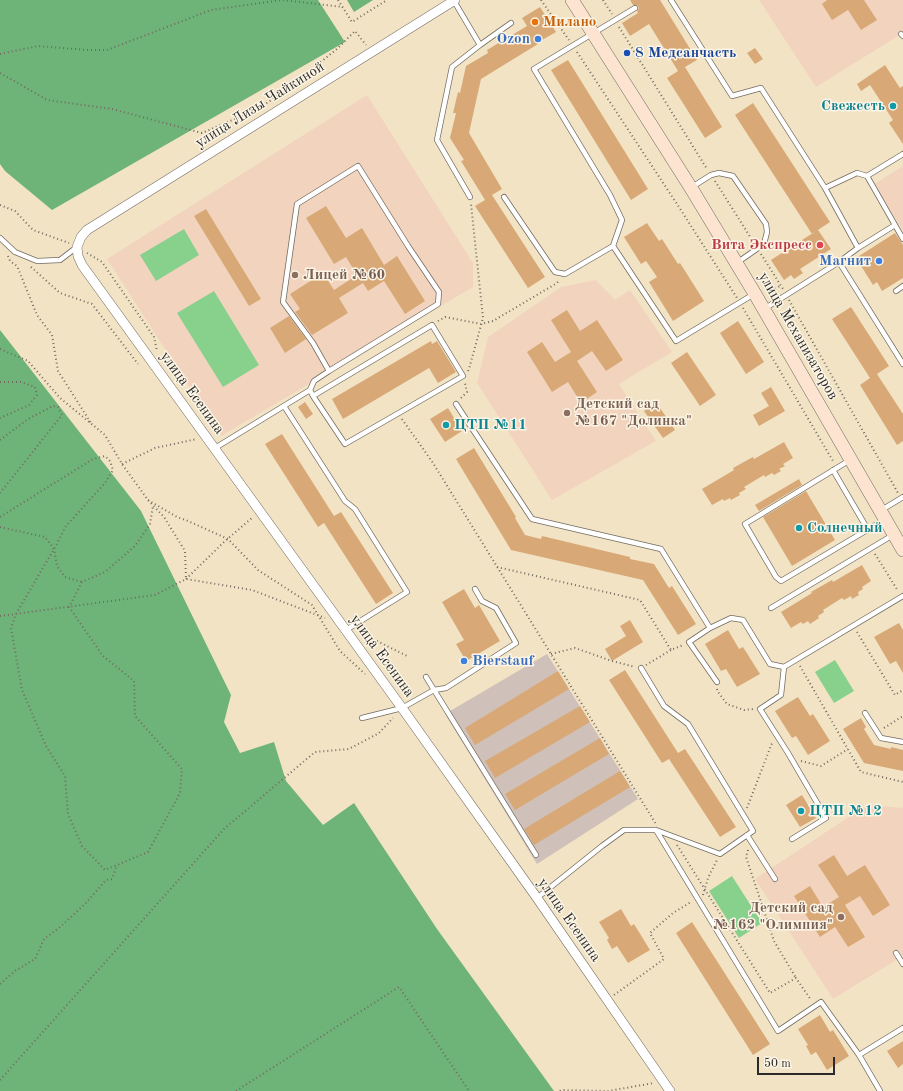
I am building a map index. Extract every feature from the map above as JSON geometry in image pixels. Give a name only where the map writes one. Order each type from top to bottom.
[{"type":"main road","name":"улица Механизаторов","points":[[572,0],[691,188],[764,308],[903,550]]},
{"type":"street","name":"улица Лизы Чайкиной","points":[[77,247],[81,237],[87,230],[100,221],[455,0]]},
{"type":"street","name":"улица Есенина","points":[[77,247],[78,256],[82,265],[346,628],[537,898],[670,1091]]},
{"type":"lane","points":[[455,0],[480,45]]},
{"type":"lane","points":[[671,0],[732,96],[761,88],[825,188],[858,248]]},
{"type":"lane","points":[[504,196],[555,272],[565,274],[613,246],[622,220],[610,195],[534,69],[635,8]]},
{"type":"lane","points":[[470,198],[437,140],[452,67],[512,23]]},
{"type":"lane","points":[[867,176],[903,154]]},
{"type":"lane","points":[[215,448],[310,390],[314,381],[329,371],[438,304],[439,292],[408,246],[358,166],[296,204],[283,302],[313,343],[329,371]]},
{"type":"lane","points":[[691,188],[711,175],[719,173],[733,176],[766,224],[767,232],[764,244],[736,263]]},
{"type":"lane","points":[[825,188],[857,173],[867,176],[903,239]]},
{"type":"lane","points":[[764,308],[839,262],[858,248],[895,225]]},
{"type":"lane","points":[[0,238],[15,252],[37,261],[60,260],[77,247]]},
{"type":"lane","points":[[613,246],[676,340],[755,294]]},
{"type":"lane","points":[[839,262],[901,358],[903,364]]},
{"type":"lane","points":[[896,291],[903,286]]},
{"type":"lane","points":[[310,390],[313,396],[345,444],[463,376],[432,325],[313,396]]},
{"type":"lane","points":[[456,404],[532,519],[661,549],[710,628]]},
{"type":"lane","points":[[284,406],[344,501],[355,509],[408,592],[346,628]]},
{"type":"lane","points":[[851,459],[745,524],[776,577],[781,581],[868,530],[903,497]]},
{"type":"lane","points":[[835,469],[868,530]]},
{"type":"lane","points":[[771,608],[894,534]]},
{"type":"lane","points":[[362,718],[402,708],[434,690],[446,688],[516,643],[496,608],[482,601],[475,589]]},
{"type":"lane","points":[[717,682],[689,642],[710,628],[731,618],[743,620],[770,664],[784,667],[902,596]]},
{"type":"lane","points":[[784,667],[781,696],[760,709],[826,818],[792,839]]},
{"type":"lane","points":[[537,898],[624,830],[656,830],[720,854],[753,831],[688,724],[664,706],[641,668]]},
{"type":"lane","points":[[426,677],[536,855]]},
{"type":"lane","points":[[865,713],[881,738],[903,742]]},
{"type":"lane","points":[[656,830],[778,1031],[822,1002],[859,1055],[880,1091]]},
{"type":"lane","points":[[747,835],[775,879]]},
{"type":"lane","points":[[896,952],[903,964]]},
{"type":"lane","points":[[859,1055],[903,1028]]},
{"type":"path","points":[[0,54],[38,46],[107,50],[211,10],[283,0],[343,7]]},
{"type":"path","points":[[338,0],[352,22],[387,0]]},
{"type":"path","points":[[541,0],[677,204],[740,303],[835,469]]},
{"type":"path","points":[[0,73],[47,100],[112,109],[202,133],[258,109],[289,88],[332,53],[355,31],[371,52]]},
{"type":"path","points":[[456,404],[467,392],[463,376],[469,369],[483,318],[470,198]]},
{"type":"path","points":[[0,205],[15,211],[33,230],[77,247],[102,262],[154,337],[156,351]]},
{"type":"path","points":[[15,252],[60,293],[92,304],[138,364]]},
{"type":"path","points":[[8,256],[10,261],[16,266],[37,315],[52,335],[58,371],[93,426]]},
{"type":"path","points":[[432,325],[445,317],[481,324],[493,321],[557,282],[565,274]]},
{"type":"path","points":[[0,349],[28,361],[60,398],[105,435],[122,464],[148,500],[164,518],[185,551],[186,579]]},
{"type":"path","points":[[0,382],[21,382],[35,387],[37,395],[29,405],[0,418]]},
{"type":"path","points":[[0,440],[28,419],[53,406],[58,407],[62,415],[0,493]]},
{"type":"path","points":[[398,414],[433,463],[658,826],[668,830],[770,993],[796,978]]},
{"type":"path","points":[[122,464],[155,448],[206,437]]},
{"type":"path","points":[[0,517],[93,460],[105,456],[110,461],[113,470],[105,483],[66,526],[16,614],[11,628],[22,690],[46,746],[65,776],[68,814],[82,846],[105,870],[148,852],[180,793],[182,769],[135,716],[134,681],[103,656],[69,607]]},
{"type":"path","points":[[148,500],[177,517],[228,538],[258,570],[312,605],[340,651],[366,675]]},
{"type":"path","points":[[69,607],[82,582],[105,572],[135,546],[150,524],[153,506]]},
{"type":"path","points":[[0,616],[155,595],[186,579],[228,538],[260,511]]},
{"type":"path","points":[[0,528],[44,537],[54,549],[57,566],[65,576],[82,582]]},
{"type":"path","points":[[872,548],[902,596]]},
{"type":"path","points":[[497,566],[640,600],[671,650]]},
{"type":"path","points":[[186,579],[252,590],[318,615],[407,656]]},
{"type":"path","points":[[856,631],[895,695],[903,690]]},
{"type":"path","points":[[551,654],[575,648],[612,661],[641,668],[671,650],[689,642]]},
{"type":"path","points":[[799,665],[861,772],[903,782]]},
{"type":"path","points":[[717,682],[718,692],[726,704],[744,710],[760,709]]},
{"type":"path","points":[[0,1080],[224,829],[315,752],[349,749],[379,732],[402,708]]},
{"type":"path","points":[[878,732],[903,716]]},
{"type":"path","points":[[744,817],[776,734]]},
{"type":"path","points":[[791,758],[821,766],[848,749]]},
{"type":"path","points":[[751,841],[746,857],[774,941],[814,1006]]},
{"type":"path","points":[[613,995],[664,959],[650,933],[673,913],[702,897],[708,878],[720,854]]},
{"type":"path","points":[[0,984],[15,971],[35,959],[44,939],[59,928],[85,904],[106,880],[112,880],[117,865]]},
{"type":"path","points":[[236,1091],[399,987],[469,1091]]},
{"type":"path","points":[[560,1091],[608,1091],[663,1081]]},
{"type":"shaded area","points":[[759,0],[903,0],[903,33],[816,87]]},
{"type":"shaded area","name":"Лицей №60","points":[[367,95],[473,263],[473,287],[221,436],[107,259]]},
{"type":"shaded area","points":[[903,166],[903,231],[874,184]]},
{"type":"shaded area","name":"Детский сад №167 \"Долинка\"","points":[[596,280],[615,300],[630,290],[672,352],[619,384],[656,441],[552,500],[477,383],[488,337],[561,287]]},
{"type":"shaded area","points":[[547,654],[638,799],[537,864],[445,714]]},
{"type":"shaded area","name":"Детский сад №162 \"Олимпия\"","points":[[867,805],[903,808],[903,956],[833,999],[755,879]]},
{"type":"green space","points":[[0,0],[318,0],[345,42],[52,210],[5,171],[0,164]]},
{"type":"green space","points":[[347,0],[373,0],[354,12]]},
{"type":"green space","points":[[184,229],[199,255],[156,281],[140,255]]},
{"type":"green space","points":[[214,291],[259,365],[223,387],[177,313]]},
{"type":"green space","points":[[0,330],[141,511],[231,695],[224,722],[240,753],[274,742],[286,781],[323,825],[354,803],[437,929],[554,1091],[0,1091]]},
{"type":"green space","points":[[835,660],[854,691],[834,703],[815,672]]},
{"type":"green space","points":[[732,876],[762,923],[739,938],[709,891]]},
{"type":"building","points":[[630,0],[660,0],[697,60],[685,67],[722,127],[705,138],[667,78],[678,71],[649,24],[630,36],[622,23],[638,13],[637,11],[639,8],[637,5],[633,5]]},
{"type":"building","points":[[827,0],[864,0],[877,20],[861,30],[848,10],[832,20],[822,4]]},
{"type":"building","points":[[540,7],[556,32],[481,79],[469,133],[502,189],[492,195],[545,277],[528,288],[475,206],[485,200],[461,161],[464,160],[450,138],[456,113],[453,113],[458,92],[460,93],[466,66],[488,53],[487,50],[527,26],[522,18]]},
{"type":"building","points":[[755,48],[763,59],[755,64],[747,53]]},
{"type":"building","points":[[568,60],[648,189],[631,200],[551,70]]},
{"type":"building","name":"Свежесть","points":[[885,65],[900,88],[903,86],[903,144],[889,123],[893,120],[870,85],[861,91],[857,84]]},
{"type":"building","points":[[753,103],[830,222],[818,230],[831,249],[800,269],[803,273],[794,279],[791,275],[784,280],[771,260],[812,234],[735,115]]},
{"type":"building","points":[[326,206],[346,238],[362,228],[384,265],[397,256],[425,301],[405,314],[384,281],[368,291],[363,283],[339,298],[348,313],[312,335],[295,312],[300,309],[290,294],[323,273],[334,290],[357,275],[346,257],[334,264],[306,218]]},
{"type":"building","points":[[206,209],[261,299],[249,306],[194,216]]},
{"type":"building","points":[[647,223],[659,241],[662,239],[678,264],[680,263],[704,301],[673,321],[649,282],[657,277],[646,261],[641,264],[624,237]]},
{"type":"building","points":[[895,233],[903,245],[903,278],[882,291],[877,282],[873,285],[856,258]]},
{"type":"building","points":[[851,307],[889,366],[877,374],[903,414],[903,441],[897,445],[860,385],[870,378],[832,319]]},
{"type":"building","points":[[567,310],[580,331],[597,320],[623,360],[606,371],[592,351],[577,361],[597,392],[581,403],[568,382],[552,392],[527,352],[542,342],[555,362],[571,352],[551,320]]},
{"type":"building","points":[[289,316],[306,339],[285,353],[270,328]]},
{"type":"building","points":[[738,321],[764,362],[746,374],[720,333]]},
{"type":"building","points":[[431,341],[432,344],[437,341],[456,372],[438,383],[429,368],[343,419],[332,399]]},
{"type":"building","points":[[687,352],[716,395],[700,406],[671,363]]},
{"type":"building","points":[[771,387],[785,411],[759,426],[753,415],[769,406],[761,393]]},
{"type":"building","points":[[305,402],[313,414],[306,419],[298,407]]},
{"type":"building","points":[[656,402],[675,430],[663,438],[644,411]]},
{"type":"building","name":"ЦТП №11","points":[[448,408],[462,431],[445,442],[430,419]]},
{"type":"building","points":[[282,434],[334,516],[341,512],[393,593],[376,604],[324,523],[318,527],[265,444]]},
{"type":"building","points":[[784,442],[793,458],[783,464],[785,466],[779,469],[781,471],[774,475],[772,473],[765,477],[764,475],[744,487],[746,489],[739,493],[740,495],[731,500],[730,498],[724,501],[723,499],[712,505],[702,489],[734,470],[733,468],[753,457],[754,459]]},
{"type":"building","points":[[474,448],[516,517],[515,518],[525,535],[541,539],[542,536],[654,564],[669,588],[672,586],[696,624],[678,635],[643,580],[511,550],[456,459]]},
{"type":"building","points":[[799,479],[802,485],[759,511],[755,505]]},
{"type":"building","name":"Солнечный","points":[[806,491],[835,540],[792,566],[763,517]]},
{"type":"building","points":[[862,565],[871,581],[862,587],[863,589],[858,592],[859,595],[852,599],[851,596],[844,600],[842,598],[823,610],[824,612],[818,616],[819,618],[810,624],[808,621],[803,624],[801,622],[791,628],[781,612],[812,593],[811,592],[832,580],[833,582]]},
{"type":"building","points":[[464,589],[475,608],[479,605],[500,641],[466,661],[456,644],[464,640],[442,602]]},
{"type":"building","points":[[630,620],[643,642],[612,661],[605,649],[626,636],[620,626]]},
{"type":"building","points":[[899,623],[903,630],[903,673],[896,661],[890,664],[874,637]]},
{"type":"building","points":[[728,630],[739,649],[743,647],[760,674],[737,687],[726,669],[721,671],[705,644]]},
{"type":"building","points":[[625,670],[678,753],[685,749],[736,827],[720,837],[669,759],[662,763],[609,680]]},
{"type":"building","points":[[558,671],[569,689],[475,745],[465,728]]},
{"type":"building","points":[[798,697],[810,716],[813,714],[830,741],[808,755],[796,736],[792,738],[775,711]]},
{"type":"building","points":[[580,706],[590,722],[495,778],[485,761]]},
{"type":"building","points":[[861,718],[866,727],[864,729],[874,745],[903,750],[903,771],[864,763],[843,729]]},
{"type":"building","points":[[600,738],[609,754],[515,810],[505,794]]},
{"type":"building","points":[[620,771],[630,787],[534,845],[524,829]]},
{"type":"building","name":"ЦТП №12","points":[[802,795],[816,818],[800,827],[786,805]]},
{"type":"building","points":[[834,855],[847,876],[865,865],[890,905],[873,916],[860,896],[845,905],[865,937],[848,947],[835,927],[820,937],[794,896],[810,886],[823,907],[839,897],[818,865]]},
{"type":"building","points":[[621,909],[631,926],[634,924],[650,950],[628,963],[617,946],[612,949],[607,940],[609,938],[599,922]]},
{"type":"building","points":[[692,922],[770,1044],[753,1055],[676,933]]},
{"type":"building","points":[[820,1015],[830,1032],[833,1030],[849,1056],[827,1070],[816,1052],[811,1055],[806,1046],[808,1045],[798,1029]]},
{"type":"building","points":[[903,1041],[903,1064],[898,1068],[887,1051]]},
{"type":"place","name":"Милано","points":[[535,22]]},
{"type":"place","name":"Ozon","points":[[538,39]]},
{"type":"place","name":"8 Медсанчасть","points":[[627,53]]},
{"type":"place","name":"Свежесть","points":[[893,106]]},
{"type":"place","name":"Вита Экспресс","points":[[820,245]]},
{"type":"place","name":"Магнит","points":[[879,261]]},
{"type":"place","name":"Лицей №60","points":[[295,275]]},
{"type":"place","name":"Детский сад №167 \"Долинка\"","points":[[567,413]]},
{"type":"place","name":"ЦТП №11","points":[[446,425]]},
{"type":"place","name":"Солнечный","points":[[799,528]]},
{"type":"place","name":"Bierstauf","points":[[464,661]]},
{"type":"place","name":"ЦТП №12","points":[[801,811]]},
{"type":"place","name":"Детский сад №162 \"Олимпия\"","points":[[841,917]]}]
